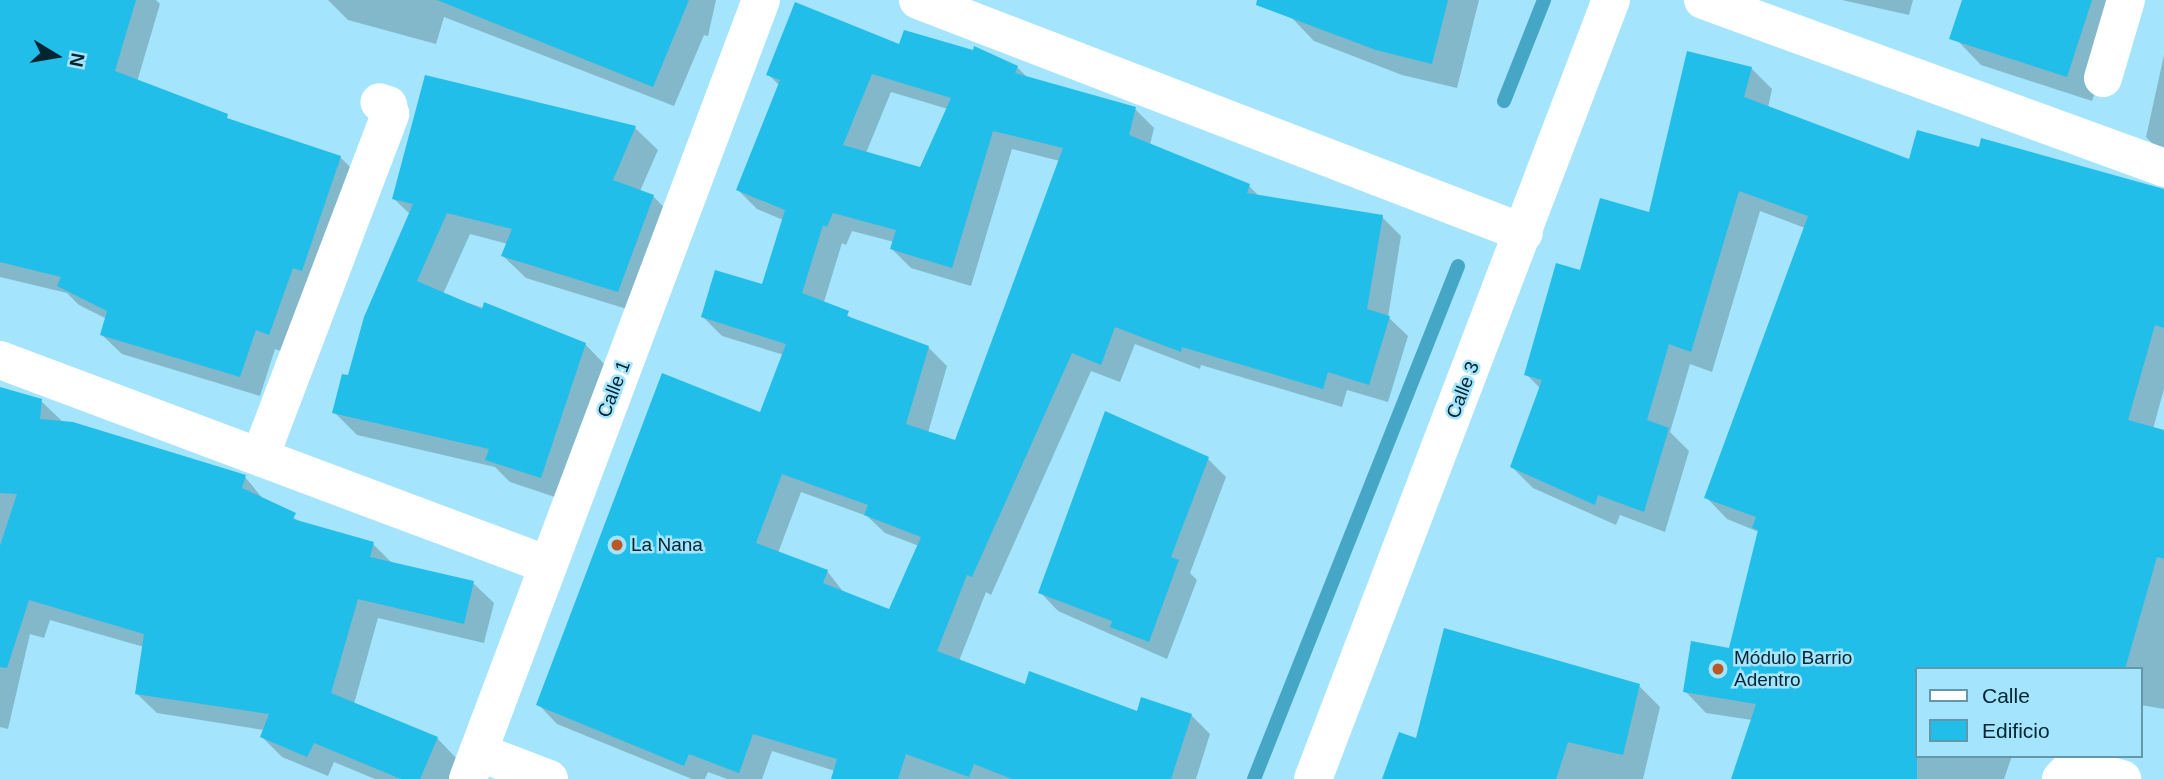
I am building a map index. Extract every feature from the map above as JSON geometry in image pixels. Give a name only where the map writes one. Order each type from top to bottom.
[{"type":"street","name":"Calle 1","points":[[473,765],[761,0]]},
{"type":"street","points":[[918,0],[1524,233]]},
{"type":"street","name":"Calle 3","points":[[1314,779],[1611,0]]},
{"type":"street","points":[[1703,0],[2164,169]]},
{"type":"street","points":[[2103,78],[2126,0]]},
{"type":"street","points":[[260,457],[390,114],[388,105],[379,102]]},
{"type":"street","points":[[0,360],[548,565]]},
{"type":"street","points":[[473,765],[549,779]]},
{"type":"street","points":[[2061,779],[2073,766],[2122,779]]},
{"type":"building","points":[[0,0],[136,0],[115,71],[228,114],[227,118],[341,156],[302,271],[293,268],[269,335],[256,330],[240,377],[100,335],[107,311],[57,286],[61,277],[0,262]]},
{"type":"building","points":[[437,0],[689,0],[653,87]]},
{"type":"building","points":[[1257,0],[1448,0],[1432,64],[1376,50],[1256,5]]},
{"type":"building","points":[[1962,0],[2092,0],[2067,77],[1949,39]]},
{"type":"building","points":[[795,2],[899,44],[904,30],[973,50],[974,46],[1018,66],[1015,73],[1136,107],[1129,135],[1250,184],[1247,193],[1383,215],[1367,309],[1390,316],[1369,385],[1328,372],[1323,389],[1182,347],[1181,352],[1115,327],[1101,365],[1072,353],[972,577],[967,575],[937,651],[1025,684],[1029,671],[1137,711],[1141,697],[1192,714],[1171,779],[1012,779],[974,764],[969,777],[906,754],[898,779],[831,779],[837,759],[753,734],[739,773],[689,754],[684,766],[536,705],[662,373],[760,412],[786,344],[701,317],[715,270],[762,284],[785,210],[736,190],[780,80],[766,75]],"holes":[[[872,74],[951,98],[920,167],[843,145]],[[993,131],[1063,148],[955,440],[906,424],[929,346],[847,316],[849,311],[802,293],[823,225],[827,227],[833,213],[896,230],[890,249],[952,268]],[[782,474],[868,505],[864,515],[921,537],[889,609],[823,583],[828,570],[756,543]]]},
{"type":"building","points":[[1687,51],[1752,67],[1744,97],[1909,159],[1917,130],[1979,147],[1981,138],[2164,189],[2164,328],[2155,325],[2128,420],[2164,430],[2164,559],[2157,557],[2126,667],[1916,667],[1917,779],[1731,779],[1756,704],[1683,692],[1691,641],[1729,648],[1758,530],[1752,528],[1756,517],[1704,498],[1808,216],[1739,191],[1691,352],[1669,344],[1647,420],[1669,428],[1644,512],[1598,495],[1595,505],[1510,467],[1542,380],[1524,375],[1556,263],[1580,270],[1600,198],[1649,212]]},
{"type":"building","points":[[425,75],[636,126],[613,180],[654,195],[618,292],[501,256],[512,229],[447,213],[417,281],[482,309],[484,302],[586,343],[541,478],[485,460],[489,449],[332,413],[342,374],[348,375],[364,317],[413,204],[392,199]]},
{"type":"building","points":[[0,387],[42,399],[40,419],[73,422],[246,475],[242,488],[296,513],[293,519],[374,542],[370,557],[474,581],[464,624],[358,599],[331,693],[438,737],[420,779],[401,779],[314,743],[307,757],[260,737],[269,714],[135,694],[144,634],[29,600],[7,668],[0,667],[0,546],[17,494],[0,493]]},
{"type":"building","points":[[1105,411],[1209,457],[1171,557],[1179,560],[1149,642],[1110,627],[1112,621],[1038,593]]},
{"type":"building","points":[[1444,628],[1640,684],[1623,755],[1568,742],[1556,779],[1382,779],[1399,732],[1416,738]]},
{"type":"waterway","points":[[1504,101],[1544,0]]},
{"type":"waterway","points":[[1254,779],[1458,266]]},
{"type":"place","name":"La Nana","points":[[617,545]]},
{"type":"place","name":"Módulo Barrio Adentro","points":[[1718,669]]}]
